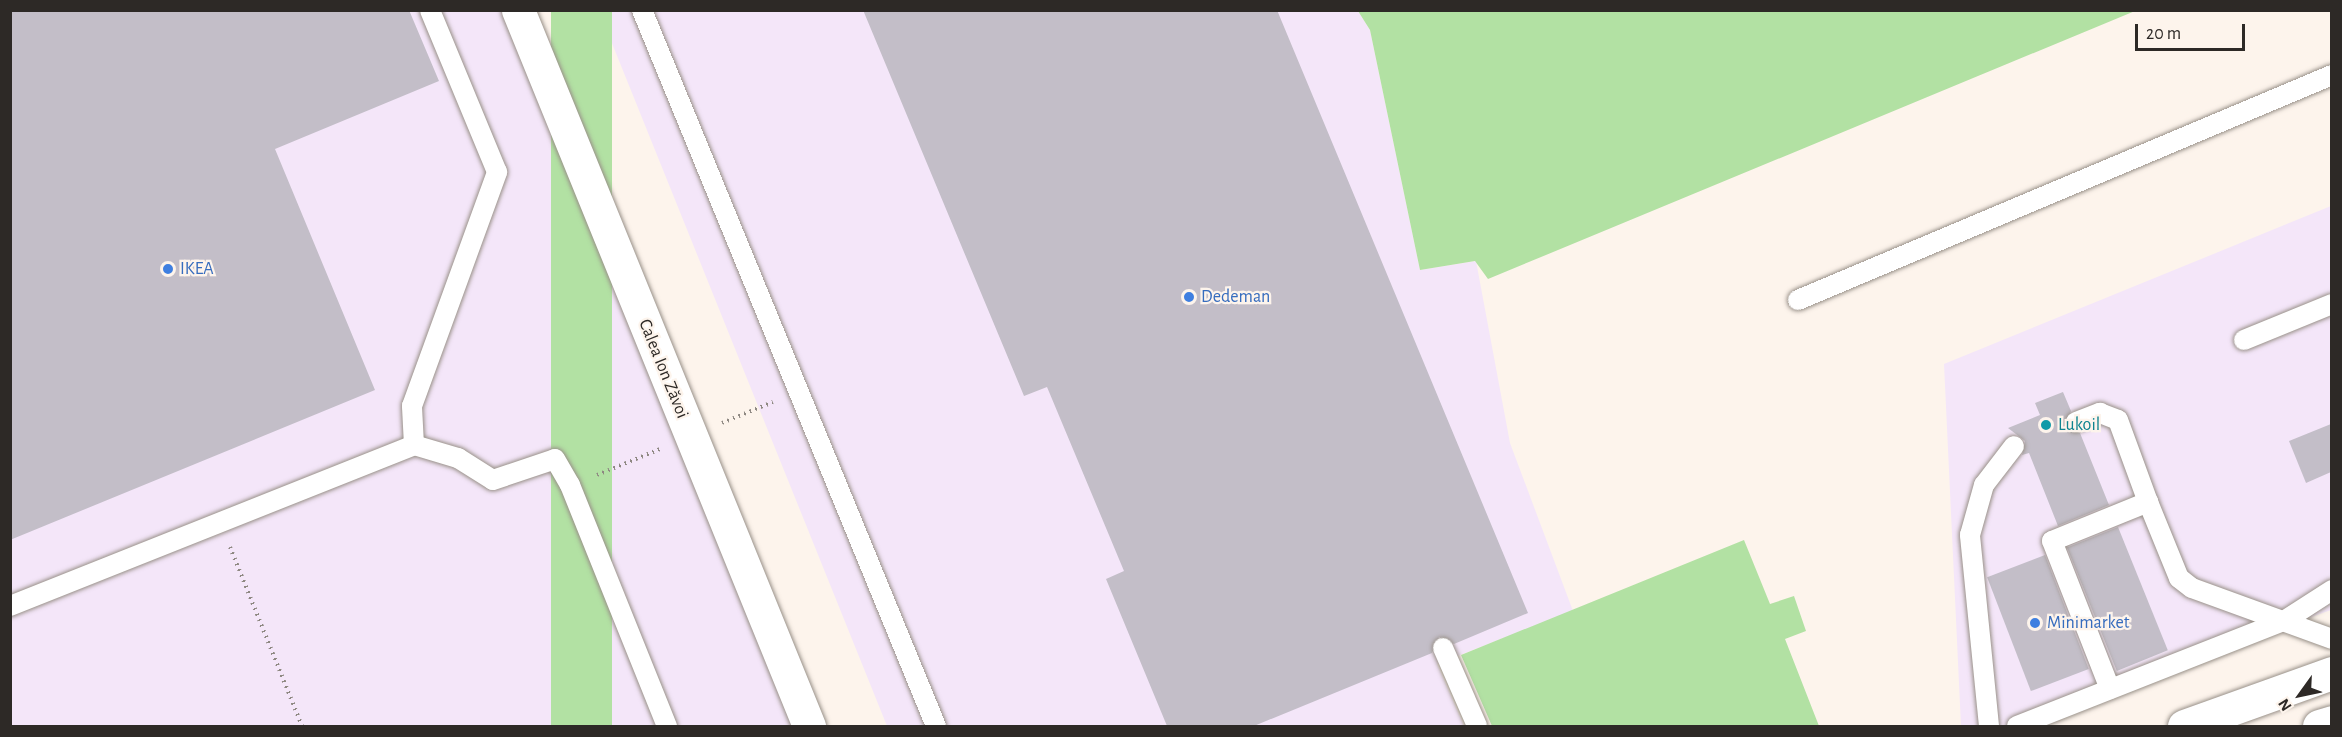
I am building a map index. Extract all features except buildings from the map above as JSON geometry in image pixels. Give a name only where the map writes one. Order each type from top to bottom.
[{"type":"main road","name":"Calea Ion Zăvoi","points":[[518,10],[809,726]]},
{"type":"main road","points":[[2184,726],[2331,673]]},
{"type":"main road","points":[[2319,726],[2331,722]]},
{"type":"lane","points":[[414,445],[412,406],[497,172],[429,10]]},
{"type":"lane","points":[[642,10],[936,726]]},
{"type":"lane","points":[[1798,300],[2331,75]]},
{"type":"lane","points":[[2244,340],[2331,304]]},
{"type":"lane","points":[[2076,422],[2100,413],[2118,420],[2179,578],[2192,588],[2331,639]]},
{"type":"lane","points":[[10,606],[414,445],[458,458],[493,480],[555,459],[570,485],[667,726]]},
{"type":"lane","points":[[1989,726],[1970,535],[1984,485],[2014,446]]},
{"type":"lane","points":[[2110,689],[2052,541],[2148,502]]},
{"type":"lane","points":[[2017,726],[2284,621],[2331,590]]},
{"type":"lane","points":[[1443,648],[1477,726]]},
{"type":"path","points":[[225,536],[302,726]]},
{"type":"shaded area","points":[[10,11],[518,11],[809,726],[11,726]]},
{"type":"shaded area","points":[[599,11],[1358,11],[1370,30],[1420,270],[1476,261],[1510,443],[1573,611],[1437,664],[1464,726],[887,726]]},
{"type":"shaded area","points":[[2331,206],[2331,610],[2008,726],[1961,726],[1944,364]]},
{"type":"green space","points":[[551,11],[612,11],[612,726],[551,726]]},
{"type":"green space","points":[[1358,11],[2135,11],[1488,279],[1475,261],[1420,270],[1370,30]]},
{"type":"green space","points":[[1744,540],[1770,604],[1794,596],[1806,631],[1785,639],[1819,726],[1492,726],[1461,655]]},
{"type":"place","name":"IKEA","points":[[168,269]]},
{"type":"place","name":"Dedeman","points":[[1189,297]]},
{"type":"place","name":"Lukoil","points":[[2046,425]]},
{"type":"place","name":"Minimarket","points":[[2035,623]]}]
